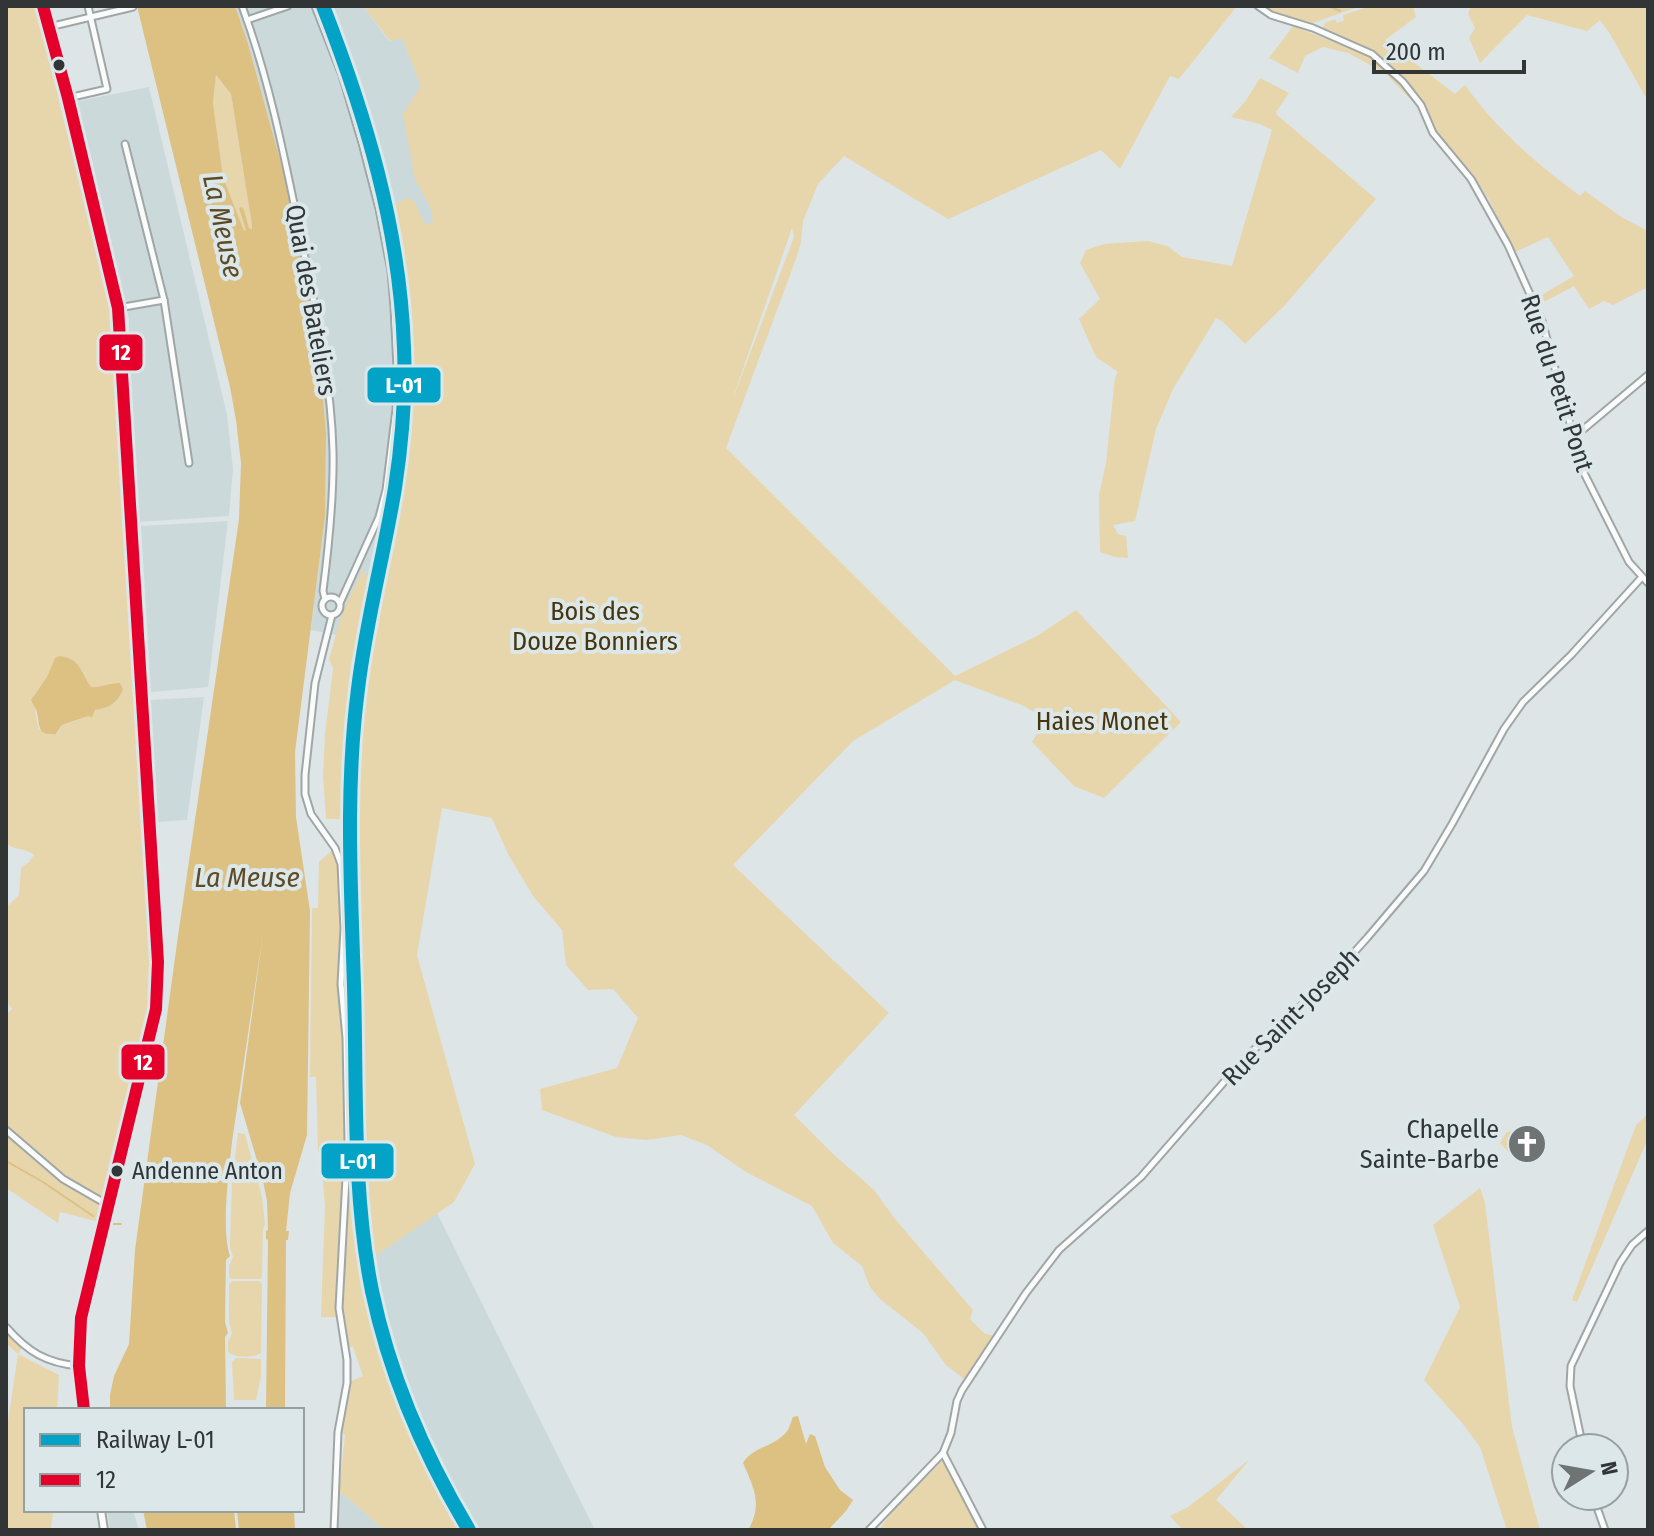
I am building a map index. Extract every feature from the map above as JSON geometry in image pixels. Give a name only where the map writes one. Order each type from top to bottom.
[{"type":"main road","points":[[43,6],[118,308],[158,989],[156,1009],[81,1318],[79,1366],[83,1375],[84,1408]]},
{"type":"street","points":[[68,98],[107,89],[88,6]]},
{"type":"street","name":"Quai des Bateliers","points":[[242,6],[265,76],[279,135],[324,352],[333,451],[332,508],[323,591],[325,599]]},
{"type":"street","points":[[247,20],[288,6]]},
{"type":"street","points":[[315,6],[342,75],[379,209],[391,271],[397,368],[396,409],[386,490],[379,517],[340,609],[332,615],[322,608],[325,599],[333,597],[340,603]]},
{"type":"street","name":"Rue du Petit Pont","points":[[1258,6],[1271,15],[1299,23],[1372,54],[1403,82],[1421,105],[1433,133],[1471,179],[1508,245],[1542,321],[1583,471],[1629,562],[1648,583]]},
{"type":"street","points":[[49,27],[133,7]]},
{"type":"street","points":[[125,144],[164,300],[189,463]]},
{"type":"street","points":[[118,308],[164,300]]},
{"type":"street","points":[[1573,438],[1648,375]]},
{"type":"street","name":"Rue Saint-Joseph","points":[[943,1453],[962,1390],[1040,1273],[1059,1250],[1141,1177],[1245,1058],[1332,977],[1367,938],[1424,871],[1504,729],[1523,702],[1642,577]]},
{"type":"street","points":[[332,615],[315,683],[305,794],[311,814],[335,848],[341,864],[344,929],[341,984],[348,1100],[339,1308],[347,1360],[347,1383],[338,1432],[334,1530]]},
{"type":"street","points":[[6,1130],[63,1179],[108,1205]]},
{"type":"street","points":[[1580,1432],[1570,1386],[1571,1366],[1620,1263],[1632,1245],[1648,1231]]},
{"type":"street","points":[[6,1327],[26,1347],[42,1357],[59,1364],[79,1366]]},
{"type":"street","points":[[869,1530],[943,1453],[983,1530]]},
{"type":"shaded area","points":[[235,6],[363,6],[389,41],[402,38],[428,103],[451,210],[406,309],[407,408],[402,473],[367,644],[359,645],[369,583],[343,613],[336,635],[311,630],[325,517],[326,432],[319,352],[290,196]]},
{"type":"shaded area","points":[[149,87],[227,415],[233,469],[229,516],[139,522],[129,319],[74,102]]},
{"type":"shaded area","points":[[228,521],[208,687],[151,692],[141,526]]},
{"type":"shaded area","points":[[204,697],[187,820],[156,822],[148,700]]},
{"type":"shaded area","points":[[353,818],[361,1126],[365,1218],[372,1258],[437,1213],[595,1530],[462,1530],[423,1460],[398,1406],[372,1317],[359,1255],[353,1183],[340,819]]},
{"type":"shaded area","points":[[339,1493],[347,1497],[384,1530],[336,1530]]},
{"type":"shaded area","points":[[107,1512],[134,1512],[139,1530],[110,1530]]},
{"type":"green space","points":[[6,6],[34,6],[111,309],[152,934],[153,987],[105,1198],[90,1193],[108,1205],[103,1223],[60,1212],[58,1223],[6,1188],[6,1015],[12,1009],[6,1000],[6,903],[9,905],[19,895],[21,868],[34,855],[6,843]],"holes":[[[59,656],[77,663],[91,688],[120,683],[123,689],[113,704],[62,725],[58,733],[50,735],[39,729],[36,695]]]},
{"type":"green space","name":"Bois des Douze Bonniers","points":[[363,6],[1237,6],[1179,79],[1170,76],[1120,169],[1101,150],[948,219],[844,156],[818,184],[803,221],[797,256],[726,448],[955,676],[1037,636],[1076,610],[1181,722],[1104,798],[1074,786],[1032,742],[1046,719],[1024,706],[955,680],[853,741],[733,865],[889,1013],[794,1115],[874,1190],[973,1310],[970,1319],[985,1334],[998,1336],[968,1380],[946,1365],[923,1333],[880,1299],[870,1287],[862,1266],[833,1243],[812,1206],[746,1172],[707,1145],[681,1135],[646,1140],[616,1137],[542,1110],[540,1089],[617,1068],[638,1018],[613,989],[588,990],[566,965],[562,930],[533,896],[508,854],[492,818],[442,808],[417,955],[475,1164],[454,1202],[372,1258],[365,1218],[361,1126],[353,819],[326,819],[323,776],[333,669],[329,659],[342,613],[363,569],[369,582],[359,644],[367,644],[402,470],[407,405],[407,339],[402,273],[391,208],[406,198],[414,201],[425,224],[433,222],[430,206],[415,180],[403,114],[421,86],[402,38],[390,41]],"holes":[[[792,228],[794,237],[734,396]]]},
{"type":"green space","points":[[1264,6],[1361,6],[1310,24],[1274,14]]},
{"type":"green space","points":[[1371,6],[1413,6],[1416,17],[1385,40],[1455,94],[1465,85],[1518,145],[1580,196],[1585,191],[1623,218],[1648,231],[1648,287],[1613,305],[1604,301],[1589,309],[1574,286],[1538,305],[1535,299],[1574,276],[1548,237],[1515,252],[1488,198],[1466,166],[1435,132],[1422,102],[1410,85],[1374,53],[1323,28],[1325,23],[1335,19],[1337,23],[1344,21],[1343,15]]},
{"type":"green space","points":[[1471,6],[1648,6],[1648,94],[1645,96],[1600,20],[1587,31],[1527,15],[1480,63],[1469,38],[1475,28],[1468,14]]},
{"type":"green space","points":[[1293,26],[1372,57],[1398,80],[1413,99],[1385,73],[1348,53],[1323,47],[1305,56],[1298,73],[1269,58]]},
{"type":"green space","points":[[216,75],[231,94],[252,225],[252,229],[249,228],[244,210],[244,232],[223,177],[213,103]]},
{"type":"green space","points":[[1260,78],[1289,93],[1277,115],[1376,199],[1285,305],[1245,344],[1216,318],[1173,389],[1156,429],[1135,521],[1113,525],[1118,534],[1126,536],[1128,558],[1115,557],[1100,552],[1099,495],[1118,372],[1096,357],[1079,319],[1100,299],[1080,263],[1086,250],[1104,244],[1148,241],[1167,246],[1182,257],[1232,266],[1272,130],[1231,117]]},
{"type":"green space","points":[[335,848],[344,853],[353,1183],[359,1255],[372,1317],[398,1406],[423,1460],[462,1530],[384,1530],[339,1493],[345,1435],[341,1433],[349,1382],[363,1376],[353,1347],[345,1347],[340,1317],[321,1317],[325,1205],[321,1156],[318,1152],[316,1077],[310,1077],[312,908],[318,908],[319,862]]},
{"type":"green space","points":[[1648,1114],[1648,1142],[1577,1302],[1572,1300],[1636,1125]]},
{"type":"green space","points":[[1513,1130],[1525,1132],[1535,1139],[1514,1158],[1500,1143],[1506,1133]]},
{"type":"green space","points":[[238,1133],[245,1134],[262,1197],[265,1225],[261,1279],[229,1277],[233,1257],[230,1246],[232,1181]]},
{"type":"green space","points":[[1480,1188],[1485,1203],[1512,1427],[1540,1530],[1507,1530],[1480,1447],[1424,1380],[1460,1307],[1433,1225]]},
{"type":"green space","points":[[233,1281],[259,1281],[262,1284],[261,1353],[258,1355],[239,1356],[228,1352],[232,1333],[229,1284]]},
{"type":"green space","points":[[6,1329],[23,1346],[18,1354],[6,1343]]},
{"type":"green space","points":[[18,1354],[59,1375],[57,1408],[24,1408],[24,1512],[53,1512],[51,1530],[6,1530],[6,1435]]},
{"type":"green space","points":[[236,1358],[261,1359],[256,1400],[234,1400],[232,1362]]},
{"type":"green space","points":[[944,1459],[980,1530],[879,1530],[891,1513]]},
{"type":"green space","points":[[1249,1460],[1216,1500],[1248,1530],[1183,1530],[1170,1516],[1188,1507]]},
{"type":"water","name":"La Meuse","points":[[137,6],[235,6],[290,196],[319,352],[326,432],[325,517],[295,752],[296,817],[310,911],[307,1135],[290,1193],[286,1231],[289,1231],[286,1240],[285,1408],[266,1408],[267,1201],[240,1103],[263,933],[228,1184],[226,1232],[230,1256],[226,1260],[226,1408],[110,1408],[114,1376],[129,1344],[135,1250],[239,519],[241,463],[236,420]],"holes":[[[216,75],[231,94],[252,229],[249,228],[244,210],[239,208],[244,231],[223,177],[213,103]]]},
{"type":"water","points":[[59,656],[76,662],[91,687],[120,683],[123,689],[116,701],[95,710],[92,717],[62,725],[56,734],[50,734],[40,729],[37,711],[31,700]]},
{"type":"water","points":[[798,1416],[806,1444],[810,1434],[815,1436],[825,1467],[840,1490],[853,1500],[828,1530],[748,1530],[756,1504],[743,1463],[747,1457],[783,1436],[793,1417]]},
{"type":"water","points":[[143,1512],[234,1512],[236,1530],[147,1530]]},
{"type":"water","points":[[237,1512],[294,1512],[295,1530],[239,1530]]},
{"type":"waterway","points":[[1329,6],[1340,11]]},
{"type":"waterway","points":[[6,1161],[93,1216]]},
{"type":"waterway","points":[[110,1224],[121,1224]]},
{"type":"railway","points":[[435,1459],[474,1530]]},
{"type":"rail line","name":"L-01","points":[[323,6],[353,89],[388,216],[396,260],[404,348],[404,400],[397,471],[361,664],[351,763],[351,875],[361,1216],[372,1291],[388,1354],[423,1444],[469,1530]]},
{"type":"transit line","name":"12","points":[[43,6],[118,308],[158,962],[156,1009],[81,1318],[79,1366],[84,1408]]},
{"type":"place","name":"Chapelle Sainte-Barbe","points":[[1527,1144]]},
{"type":"place","name":"Andenne Anton","points":[[117,1171]]},
{"type":"park label","name":"Haies Monet","points":[[1102,721]]}]
